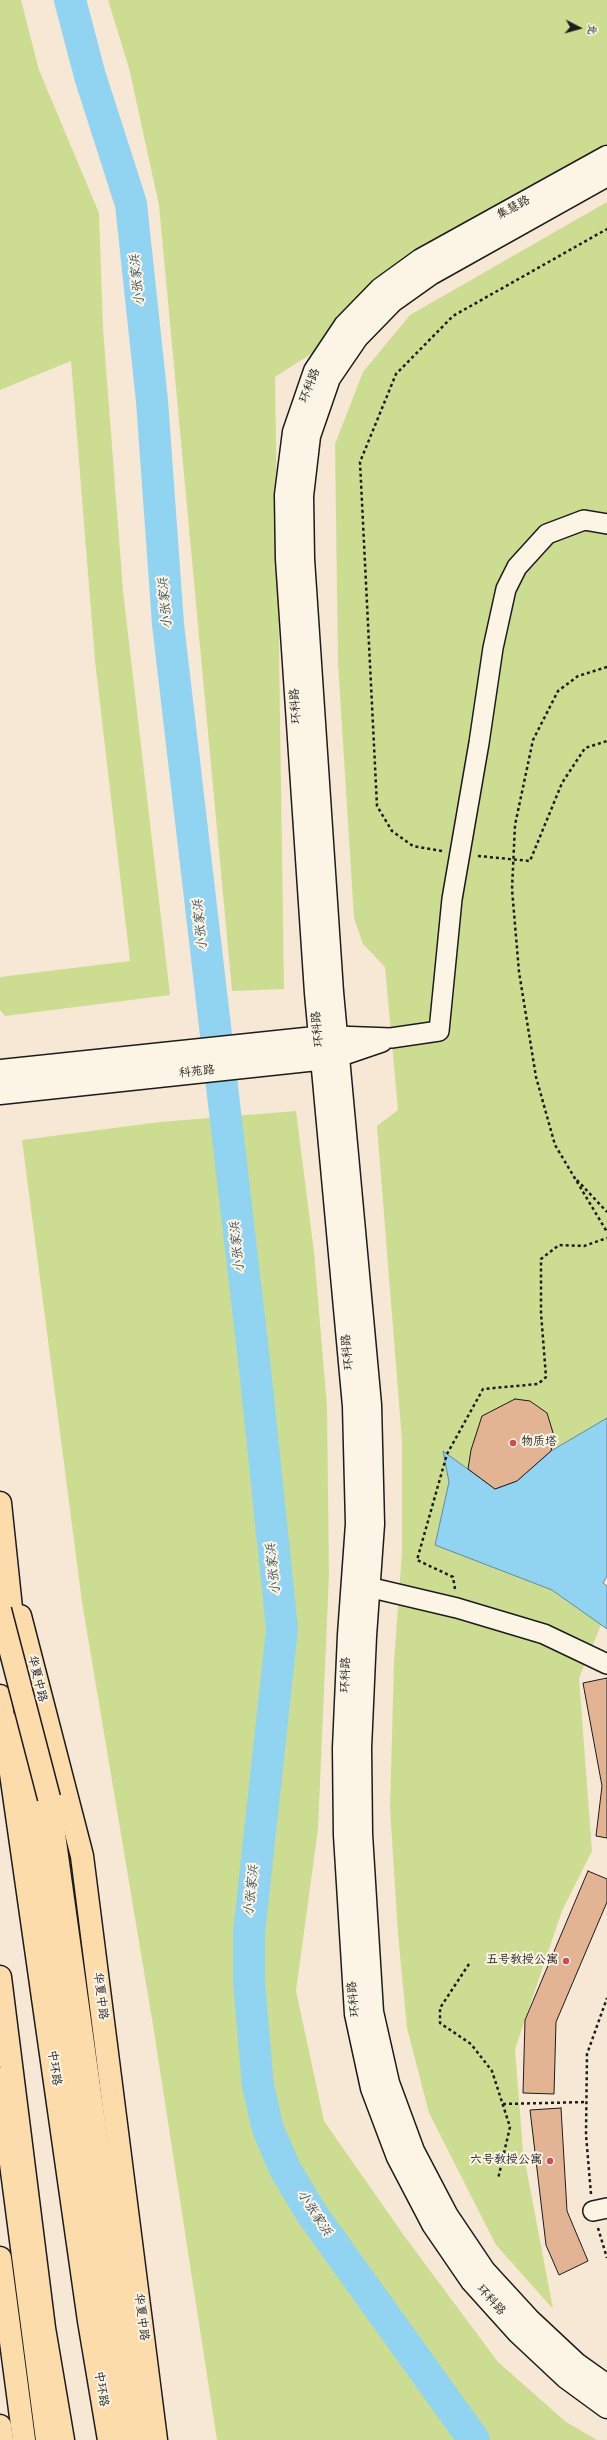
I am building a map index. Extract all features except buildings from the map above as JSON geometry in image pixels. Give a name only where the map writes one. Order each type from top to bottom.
[{"type":"main road","name":"华夏中路","points":[[0,1503],[34,1834],[106,2343],[122,2440]]},
{"type":"main road","name":"华夏中路","points":[[6,1559],[82,1856],[156,2440]]},
{"type":"main road","points":[[0,1610],[50,1798],[138,2440]]},
{"type":"main road","name":"中环路","points":[[0,1696],[90,2321],[109,2440]]},
{"type":"main road","points":[[0,1977],[44,2328],[63,2440]]},
{"type":"main road","points":[[0,2079],[47,2440]]},
{"type":"main road","points":[[0,2258],[24,2440]]},
{"type":"main road","points":[[0,2426],[2,2440]]},
{"type":"street","name":"集慧路","points":[[426,267],[607,157]]},
{"type":"street","name":"集慧路","points":[[426,267],[607,175]]},
{"type":"street","name":"环科路","points":[[426,267],[357,337],[329,378],[309,436],[302,489],[303,559],[328,1037],[370,1405],[373,1524],[368,1587],[360,1748],[360,1834],[372,2012],[388,2084],[416,2157],[447,2216],[484,2271],[545,2335],[576,2364],[607,2386]]},
{"type":"street","points":[[328,1037],[391,1038],[439,1031],[452,899],[493,648],[506,589],[517,567],[547,534],[584,520],[607,524]]},
{"type":"street","name":"科苑路","points":[[0,1071],[328,1037]]},
{"type":"street","name":"科苑路","points":[[0,1093],[330,1058],[391,1038]]},
{"type":"street","name":"环科路","points":[[330,1058],[354,1406],[357,1524],[348,1658],[345,1835],[356,2014],[375,2095],[398,2157],[433,2224],[472,2280],[518,2332],[566,2377],[607,2407]]},
{"type":"street","points":[[368,1587],[457,1608],[544,1634],[607,1664]]},
{"type":"path","points":[[607,229],[454,316],[396,374],[360,462],[377,806],[392,831],[413,846],[514,861],[530,861],[562,783],[585,748],[607,741]]},
{"type":"path","points":[[607,667],[578,676],[558,691],[533,740],[515,825],[512,889],[519,972],[536,1077],[555,1145],[607,1232]]},
{"type":"path","points":[[574,1176],[607,1212]]},
{"type":"path","points":[[457,1608],[454,1578],[417,1560],[447,1454],[482,1389],[538,1384],[546,1377],[541,1313],[541,1259],[559,1245],[584,1246],[607,1238]]},
{"type":"path","points":[[469,1964],[440,2008],[440,2023],[471,2044],[492,2071],[510,2127],[498,2179]]},
{"type":"path","points":[[607,1998],[587,2054],[586,2102],[586,2135],[607,2258]]},
{"type":"path","points":[[503,2104],[586,2102]]},
{"type":"green space","points":[[0,0],[21,0],[39,70],[99,213],[103,328],[123,591],[170,995],[5,1016],[0,1010],[0,977],[130,961],[95,661],[71,361],[0,390]]},
{"type":"green space","points":[[108,0],[607,0],[607,164],[275,377],[284,989],[232,991],[159,205],[129,68]]},
{"type":"green space","points":[[607,202],[607,1418],[551,1451],[517,1481],[495,1489],[443,1452],[449,1482],[435,1544],[552,1590],[601,1625],[579,1678],[592,1851],[562,1911],[515,2049],[523,2151],[553,2309],[496,2245],[429,2113],[407,2028],[398,1934],[390,1808],[394,1662],[402,1551],[402,1441],[377,1126],[398,1110],[385,967],[363,944],[354,918],[338,663],[335,444],[363,372],[410,315]]},
{"type":"green space","points":[[296,1111],[314,1252],[327,1406],[329,1575],[318,1829],[296,1991],[324,2121],[405,2237],[498,2362],[566,2422],[597,2440],[217,2440],[153,2025],[82,1602],[22,1140],[160,1122]]},
{"type":"water","points":[[607,1418],[607,1576],[603,1583],[607,1586],[607,1629],[552,1590],[435,1545],[449,1482],[443,1451],[495,1489],[517,1481],[551,1451]]},
{"type":"waterway","name":"小张家浜","points":[[70,0],[90,76],[131,204],[152,401],[168,624],[255,1369],[282,1629],[249,1933],[249,1982],[258,2086],[268,2129],[285,2169],[312,2214],[474,2440]]},
{"type":"place","name":"物质塔","points":[[513,1443]]},
{"type":"place","name":"五号教授公寓","points":[[566,1961]]},
{"type":"place","name":"六号教授公寓","points":[[550,2161]]}]
